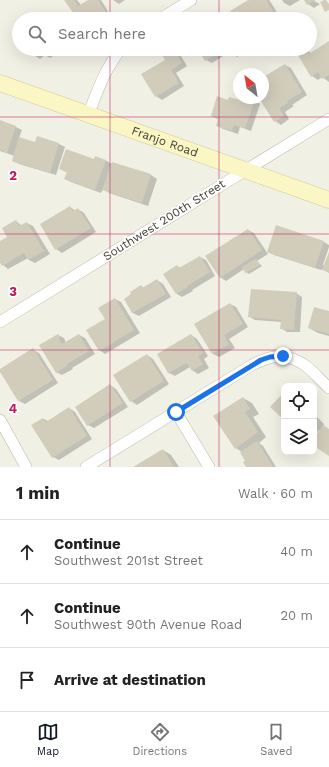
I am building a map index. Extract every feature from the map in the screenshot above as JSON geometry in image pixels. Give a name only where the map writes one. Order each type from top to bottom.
[{"type":"street","points":[[171,12],[191,0]]},
{"type":"street","points":[[88,115],[104,74],[116,56]]},
{"type":"street","name":"Franjo Road","points":[[0,83],[329,200]]},
{"type":"street","name":"Southwest 200th Street","points":[[0,322],[329,119]]},
{"type":"street","points":[[86,467],[252,365],[270,357],[283,356],[294,360],[305,366],[329,388]]},
{"type":"street","points":[[176,412],[209,467]]},
{"type":"street","points":[[0,420],[26,467]]},
{"type":"building","points":[[64,0],[74,0],[78,6],[88,0],[98,0],[106,12],[72,12]]},
{"type":"building","points":[[248,0],[255,0],[256,2],[258,0],[266,0],[274,12],[231,12]]},
{"type":"building","points":[[304,0],[316,0],[307,5]]},
{"type":"building","points":[[326,0],[329,4],[329,10],[325,12],[320,2]]},
{"type":"building","points":[[329,41],[329,75],[322,79],[318,72],[311,77],[298,56],[317,56],[317,49]]},
{"type":"building","points":[[163,56],[178,56],[182,63],[171,70],[179,83],[155,97],[141,74],[165,60]]},
{"type":"building","points":[[202,56],[213,56],[205,61]]},
{"type":"building","points":[[285,64],[302,92],[279,108],[284,116],[274,122],[263,104],[269,104],[269,74]]},
{"type":"building","points":[[217,96],[228,100],[229,97],[233,98],[233,104],[254,104],[245,128],[234,125],[232,131],[216,126],[218,119],[211,116]]},
{"type":"building","points":[[0,120],[16,126],[7,153],[0,150]]},
{"type":"building","points":[[37,136],[59,143],[50,173],[12,161],[19,137],[35,142]]},
{"type":"building","points":[[66,149],[94,159],[95,156],[106,160],[95,190],[64,179],[67,172],[59,169]]},
{"type":"building","points":[[112,162],[151,174],[142,203],[102,190]]},
{"type":"building","points":[[70,206],[73,211],[78,208],[91,228],[55,250],[40,224]]},
{"type":"building","points":[[16,220],[19,226],[27,222],[44,251],[28,260],[24,253],[2,266],[0,263],[0,241],[7,237],[2,228]]},
{"type":"building","points":[[276,225],[324,241],[315,268],[267,252]]},
{"type":"building","points":[[248,229],[262,250],[220,278],[205,256]]},
{"type":"building","points":[[329,252],[329,272],[322,270]]},
{"type":"building","points":[[200,256],[210,272],[176,294],[163,274],[177,265],[179,268]]},
{"type":"building","points":[[256,259],[260,265],[245,273],[242,267]]},
{"type":"building","points":[[157,279],[166,294],[132,313],[124,299],[131,294],[130,292],[141,285],[142,288]]},
{"type":"building","points":[[251,289],[297,292],[294,330],[280,329],[281,320],[248,317]]},
{"type":"building","points":[[115,298],[134,330],[99,351],[86,330],[105,319],[98,308]]},
{"type":"building","points":[[230,303],[243,324],[224,335],[229,344],[212,354],[194,324]]},
{"type":"building","points":[[314,307],[329,311],[329,334],[308,328]]},
{"type":"building","points":[[58,334],[62,344],[79,334],[89,351],[67,364],[67,366],[56,373],[39,345]]},
{"type":"building","points":[[191,334],[203,353],[198,356],[203,364],[192,371],[187,363],[168,373],[157,354]]},
{"type":"building","points":[[33,348],[53,380],[18,401],[0,372],[0,369]]},
{"type":"building","points":[[147,354],[164,381],[130,402],[113,375]]},
{"type":"building","points":[[110,384],[123,403],[87,426],[75,407]]},
{"type":"building","points":[[281,395],[281,417],[270,407]]},
{"type":"building","points":[[243,397],[250,409],[245,412],[258,432],[235,449],[213,416]]},
{"type":"building","points":[[69,407],[87,436],[52,458],[31,425],[43,418],[46,422]]},
{"type":"building","points":[[323,425],[329,429],[329,456],[317,448],[317,434]]},
{"type":"building","points":[[257,441],[273,467],[246,467],[243,462],[245,461],[240,452]]},
{"type":"building","points":[[163,449],[174,467],[133,467]]},
{"type":"route","points":[[176,412],[261,360],[270,357],[283,356]]}]
